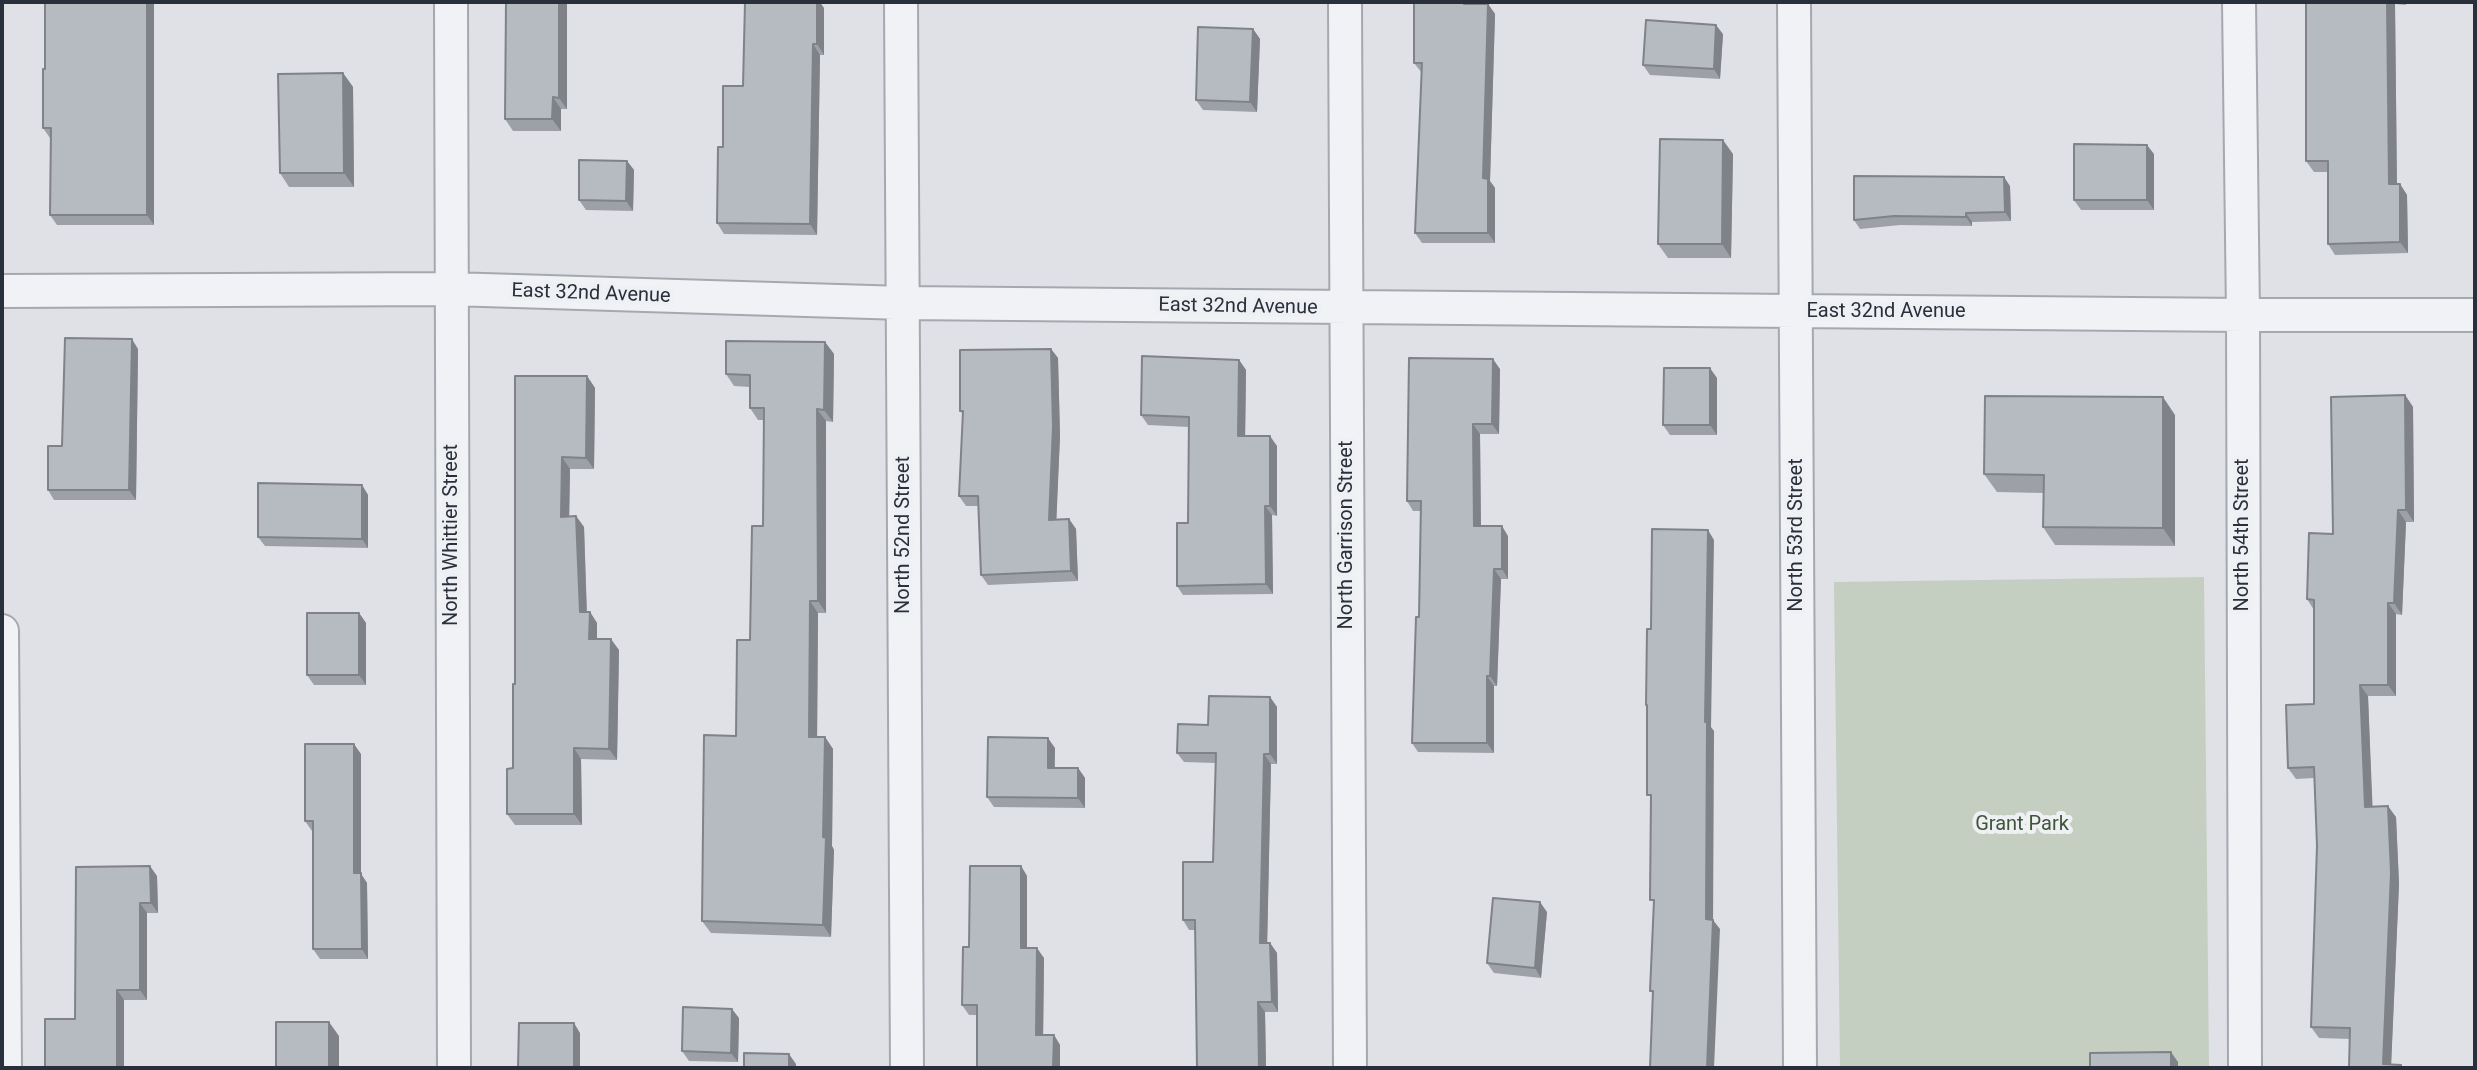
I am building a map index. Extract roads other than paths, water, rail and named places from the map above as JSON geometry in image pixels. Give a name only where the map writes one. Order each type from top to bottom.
[{"type":"street","name":"North Whittier Street","points":[[451,2],[454,1068]]},
{"type":"street","name":"North 52nd Street","points":[[901,2],[907,1068]]},
{"type":"street","name":"North Garrison Street","points":[[1345,2],[1350,1068]]},
{"type":"street","name":"North 53rd Street","points":[[1794,2],[1800,1068]]},
{"type":"street","name":"North 54th Street","points":[[2239,2],[2245,1068]]},
{"type":"street","name":"East 32nd Avenue","points":[[2,291],[451,289],[903,303],[2475,315]]},
{"type":"street","points":[[2,631],[5,1068]]},
{"type":"park label","name":"Grant Park","points":[[2022,825]]}]
